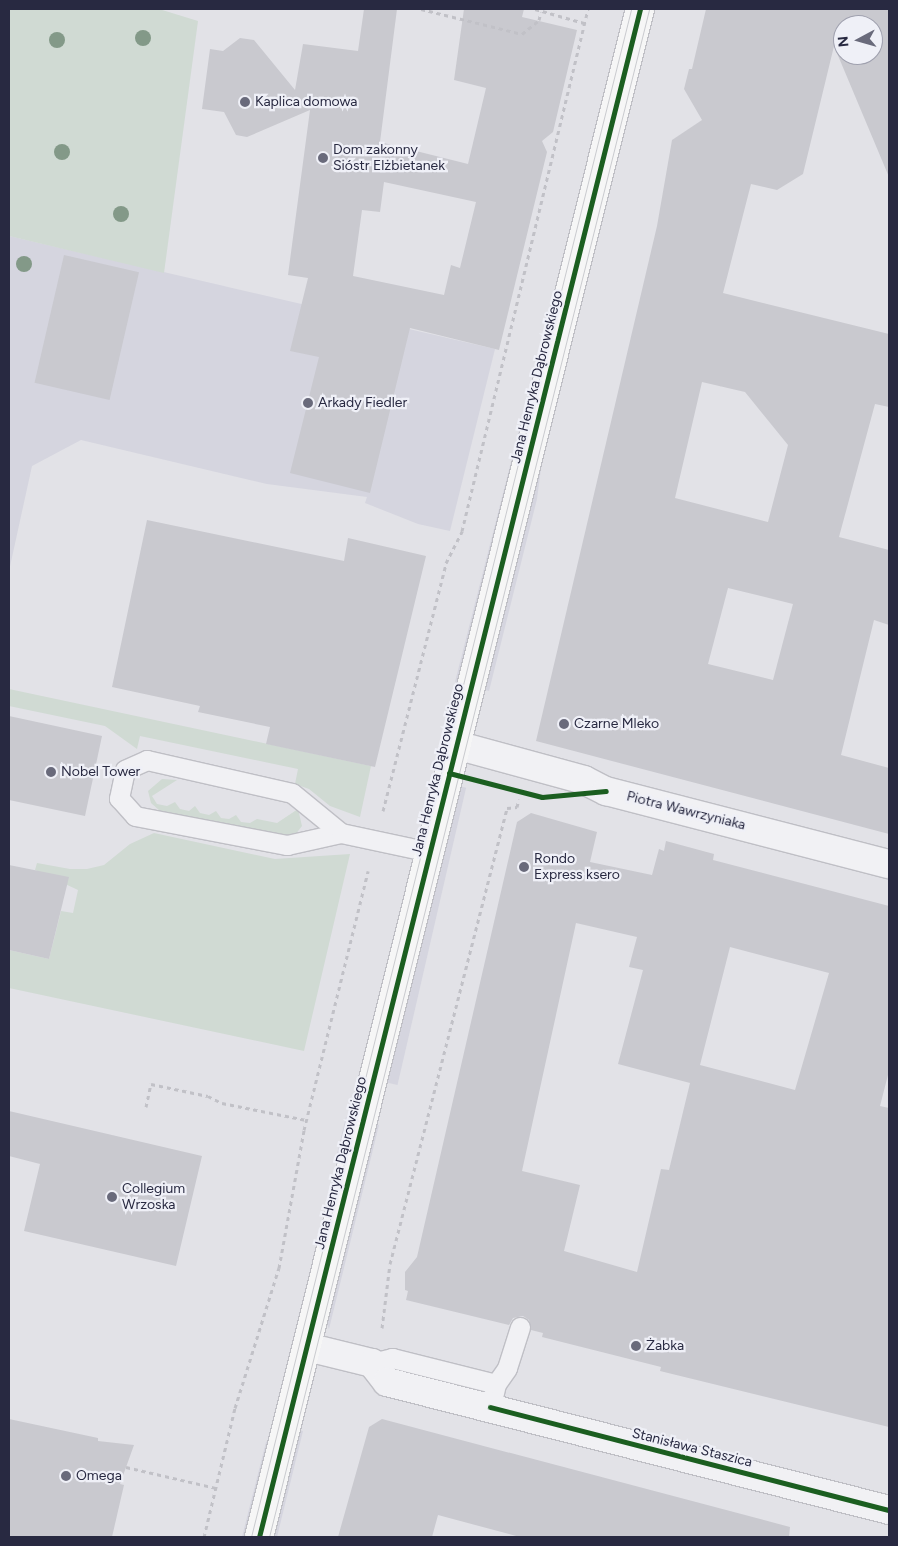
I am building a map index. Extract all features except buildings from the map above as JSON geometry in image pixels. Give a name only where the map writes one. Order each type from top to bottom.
[{"type":"street","name":"Jana Henryka Dąbrowskiego","points":[[259,1537],[640,9]]},
{"type":"street","name":"Piotra Wawrzyniaka","points":[[456,745],[584,780],[606,791],[889,864]]},
{"type":"street","name":"Stanisława Staszica","points":[[307,1347],[372,1364],[387,1382],[493,1396],[889,1510]]},
{"type":"lane","points":[[342,832],[287,845],[136,816],[119,798],[124,770],[146,760],[292,793],[342,832],[430,852]]},
{"type":"lane","points":[[493,1396],[507,1368],[520,1327]]},
{"type":"path","points":[[421,9],[522,34],[539,20],[541,12]]},
{"type":"path","points":[[535,9],[584,23]]},
{"type":"path","points":[[204,1537],[235,1408],[279,1268],[306,1120],[446,564],[462,531],[588,9]]},
{"type":"path","points":[[380,1336],[390,1264],[506,808],[517,807],[520,796]]},
{"type":"path","points":[[146,1107],[151,1084],[208,1096],[222,1103],[306,1120]]},
{"type":"path","points":[[126,1467],[216,1488]]},
{"type":"shaded area","points":[[9,9],[159,9],[198,21],[164,273],[9,236]]},
{"type":"shaded area","points":[[9,236],[495,349],[450,531],[418,524],[365,503],[367,497],[267,484],[81,440],[32,466],[9,571]]},
{"type":"shaded area","points":[[540,369],[553,377],[537,499],[489,691],[455,682],[530,387]]},
{"type":"shaded area","points":[[9,689],[371,766],[360,817],[330,806],[309,789],[295,784],[298,769],[140,736],[137,749],[105,726],[9,706]]},
{"type":"shaded area","points":[[162,779],[177,780],[152,796],[157,804],[167,806],[175,802],[180,809],[189,811],[195,806],[200,813],[209,815],[216,811],[221,818],[229,819],[236,815],[241,822],[250,823],[257,819],[277,823],[298,809],[302,826],[295,835],[282,837],[160,811],[151,803],[148,791]]},
{"type":"shaded area","points":[[432,780],[466,788],[397,1085],[363,1077]]},
{"type":"shaded area","points":[[154,833],[275,859],[350,854],[304,1051],[9,988],[9,950],[49,959],[61,911],[73,913],[78,890],[35,870],[37,863],[70,869],[87,869],[104,865],[130,844]]},
{"type":"shaded area","points":[[346,1117],[379,1125],[329,1329],[325,1320],[344,1198],[337,1154]]},
{"type":"shaded area","points":[[286,1427],[303,1431],[277,1537],[242,1537],[266,1442]]},
{"type":"tram line","points":[[251,1537],[631,9]]},
{"type":"tram line","points":[[269,1537],[649,9]]},
{"type":"cycle path","points":[[259,1537],[640,9]]},
{"type":"cycle path","points":[[449,773],[542,797],[606,791]]},
{"type":"cycle path","points":[[490,1407],[889,1510]]},
{"type":"place","name":"Kaplica domowa","points":[[245,102]]},
{"type":"place","name":"Dom zakonny Sióstr Elżbietanek","points":[[323,158]]},
{"type":"place","name":"Arkady Fiedler","points":[[308,403]]},
{"type":"place","name":"Czarne Mleko","points":[[564,724]]},
{"type":"place","name":"Nobel Tower","points":[[51,772]]},
{"type":"place","name":"Rondo Express ksero","points":[[524,867]]},
{"type":"place","name":"Collegium Wrzoska","points":[[112,1197]]},
{"type":"place","name":"Żabka","points":[[636,1346]]},
{"type":"place","name":"Omega","points":[[66,1476]]}]
